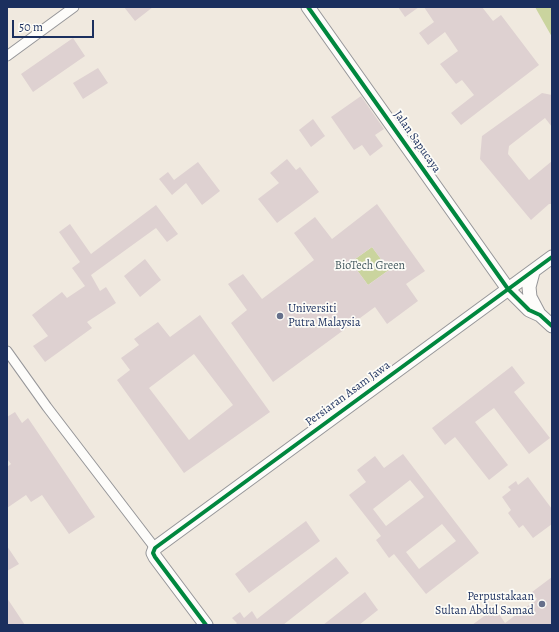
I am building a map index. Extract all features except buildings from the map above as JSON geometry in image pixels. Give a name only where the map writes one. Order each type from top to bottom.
[{"type":"street","points":[[7,56],[74,7]]},
{"type":"street","name":"Jalan Sapucaya","points":[[308,7],[508,289],[529,310],[540,315]]},
{"type":"street","name":"Persiaran Asam Jawa","points":[[155,548],[552,257]]},
{"type":"street","points":[[533,272],[529,287],[530,297],[540,315],[552,326]]},
{"type":"street","points":[[7,352],[47,407],[155,548],[153,553],[155,557],[206,625]]},
{"type":"green space","points":[[535,7],[552,7],[552,37]]},
{"type":"green space","name":"BioTech Green","points":[[372,247],[389,270],[368,285],[351,262]]},
{"type":"cycle path","points":[[308,7],[508,289],[529,310],[540,315],[552,326]]},
{"type":"cycle path","points":[[206,625],[155,557],[153,553],[155,548],[552,257]]},
{"type":"place","name":"Universiti Putra Malaysia","points":[[280,316]]},
{"type":"place","name":"Perpustakaan Sultan Abdul Samad","points":[[542,604]]}]
